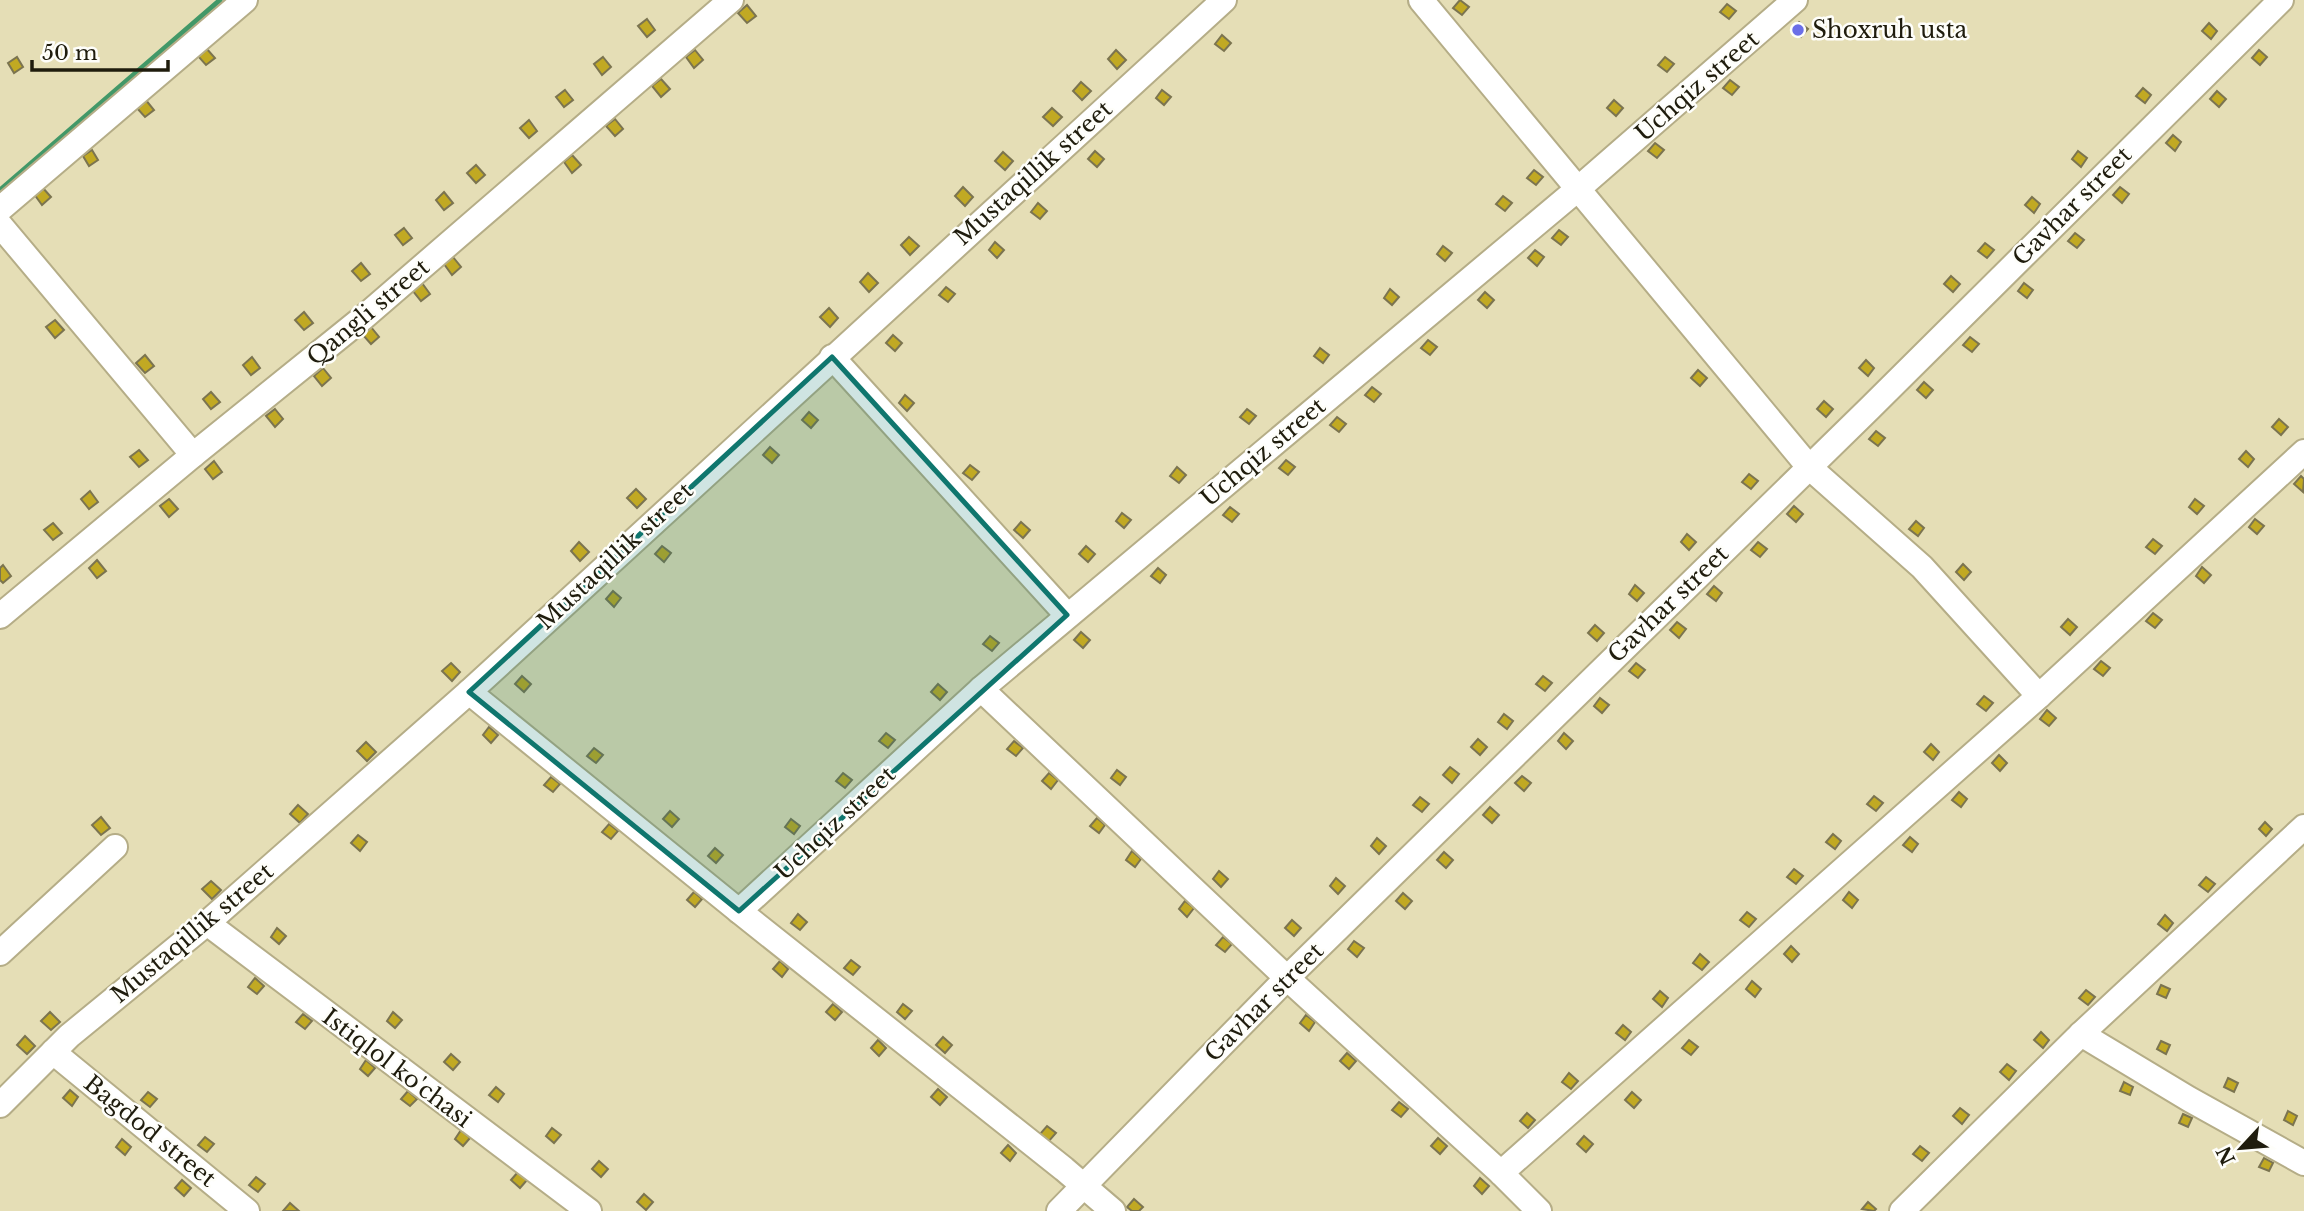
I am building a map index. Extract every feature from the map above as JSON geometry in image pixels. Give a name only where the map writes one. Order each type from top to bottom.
[{"type":"street","points":[[0,209],[246,0]]},
{"type":"street","name":"Qangli street","points":[[0,617],[192,455],[363,317],[731,0]]},
{"type":"street","name":"Mustaqillik street","points":[[0,1105],[69,1036],[207,923],[469,692],[1224,0]]},
{"type":"street","points":[[1421,0],[1809,467],[1922,567],[2039,696]]},
{"type":"street","name":"Uchqiz street","points":[[739,911],[981,689],[1579,188],[1796,0]]},
{"type":"street","name":"Gavhar street","points":[[1059,1211],[1287,978],[2281,0]]},
{"type":"street","points":[[0,225],[192,455]]},
{"type":"street","points":[[832,357],[1067,615]]},
{"type":"street","points":[[1501,1173],[2039,696],[2304,452]]},
{"type":"street","points":[[981,689],[1539,1211]]},
{"type":"street","points":[[469,692],[1113,1211]]},
{"type":"street","points":[[1902,1211],[2081,1034],[2301,834]]},
{"type":"street","points":[[0,953],[115,847]]},
{"type":"street","name":"Istiqlol ko'chasi","points":[[207,923],[589,1211]]},
{"type":"street","points":[[2081,1034],[2189,1099],[2304,1163]]},
{"type":"street","name":"Bagdod street","points":[[53,1052],[247,1211]]},
{"type":"highlighted area","points":[[832,357],[1067,615],[739,911],[469,692]]},
{"type":"building","points":[[1460,0],[1469,7],[1462,15],[1453,8]]},
{"type":"building","points":[[1727,4],[1736,11],[1729,19],[1720,12]]},
{"type":"building","points":[[747,5],[756,16],[747,23],[738,13]]},
{"type":"building","points":[[647,19],[655,30],[647,37],[638,26]]},
{"type":"building","points":[[1799,22],[1808,29],[1801,37],[1792,30]]},
{"type":"building","points":[[2209,23],[2217,31],[2211,39],[2202,31]]},
{"type":"building","points":[[1222,35],[1231,43],[1224,51],[1215,44]]},
{"type":"building","points":[[206,48],[215,58],[206,65],[197,55]]},
{"type":"building","points":[[695,50],[703,60],[694,68],[686,57]]},
{"type":"building","points":[[1116,50],[1126,60],[1117,69],[1108,59]]},
{"type":"building","points":[[2259,50],[2267,57],[2260,65],[2252,58]]},
{"type":"building","points":[[17,57],[23,67],[14,73],[8,63]]},
{"type":"building","points":[[603,57],[611,67],[602,75],[594,64]]},
{"type":"building","points":[[1665,57],[1674,64],[1667,72],[1658,65]]},
{"type":"building","points":[[661,79],[670,89],[661,97],[652,86]]},
{"type":"building","points":[[1730,80],[1739,87],[1732,95],[1723,88]]},
{"type":"building","points":[[1081,82],[1091,91],[1082,100],[1073,91]]},
{"type":"building","points":[[2143,88],[2151,95],[2145,103],[2136,96]]},
{"type":"building","points":[[565,90],[573,100],[564,107],[556,97]]},
{"type":"building","points":[[1162,90],[1171,97],[1164,105],[1156,98]]},
{"type":"building","points":[[2217,91],[2226,99],[2219,107],[2210,99]]},
{"type":"building","points":[[145,99],[154,110],[145,117],[136,107]]},
{"type":"building","points":[[1614,100],[1623,108],[1616,116],[1607,108]]},
{"type":"building","points":[[1052,108],[1062,117],[1053,126],[1043,117]]},
{"type":"building","points":[[615,119],[623,129],[615,136],[606,126]]},
{"type":"building","points":[[529,120],[537,131],[529,138],[520,128]]},
{"type":"building","points":[[2173,135],[2181,142],[2175,151],[2166,143]]},
{"type":"building","points":[[1655,143],[1664,150],[1657,158],[1648,151]]},
{"type":"building","points":[[92,150],[98,160],[89,166],[83,156]]},
{"type":"building","points":[[1095,151],[1104,159],[1097,167],[1088,159]]},
{"type":"building","points":[[2078,151],[2087,158],[2081,167],[2072,159]]},
{"type":"building","points":[[1003,152],[1013,161],[1005,170],[995,161]]},
{"type":"building","points":[[572,155],[581,165],[572,173],[564,162]]},
{"type":"building","points":[[476,165],[485,175],[476,183],[467,173]]},
{"type":"building","points":[[1534,170],[1543,177],[1536,185],[1527,178]]},
{"type":"building","points":[[42,187],[51,197],[42,205],[34,194]]},
{"type":"building","points":[[963,187],[973,197],[965,206],[955,196]]},
{"type":"building","points":[[2120,187],[2129,194],[2122,203],[2113,195]]},
{"type":"building","points":[[444,192],[453,203],[444,210],[436,200]]},
{"type":"building","points":[[1503,196],[1512,203],[1505,211],[1496,204]]},
{"type":"building","points":[[2032,197],[2040,204],[2034,213],[2025,205]]},
{"type":"building","points":[[1038,203],[1047,211],[1040,219],[1031,212]]},
{"type":"building","points":[[404,228],[412,238],[403,245],[395,235]]},
{"type":"building","points":[[1559,230],[1568,237],[1561,245],[1552,238]]},
{"type":"building","points":[[2075,233],[2084,240],[2077,248],[2068,241]]},
{"type":"building","points":[[909,237],[919,246],[910,255],[901,245]]},
{"type":"building","points":[[995,242],[1004,250],[997,258],[989,250]]},
{"type":"building","points":[[1985,243],[1994,250],[1987,258],[1978,251]]},
{"type":"building","points":[[1443,246],[1452,253],[1445,261],[1437,254]]},
{"type":"building","points":[[1535,250],[1544,257],[1537,266],[1528,258]]},
{"type":"building","points":[[453,257],[461,267],[452,275],[444,264]]},
{"type":"building","points":[[361,263],[370,274],[361,281],[352,271]]},
{"type":"building","points":[[868,273],[878,283],[869,292],[860,282]]},
{"type":"building","points":[[1951,276],[1960,284],[1953,292],[1944,284]]},
{"type":"building","points":[[422,283],[430,294],[421,301],[413,291]]},
{"type":"building","points":[[2024,283],[2033,290],[2027,298],[2018,291]]},
{"type":"building","points":[[946,287],[955,294],[948,302],[939,295]]},
{"type":"building","points":[[1390,289],[1399,297],[1392,305],[1384,298]]},
{"type":"building","points":[[1485,292],[1494,300],[1487,308],[1478,300]]},
{"type":"building","points":[[829,308],[838,318],[830,327],[820,317]]},
{"type":"building","points":[[304,312],[313,323],[304,330],[295,320]]},
{"type":"building","points":[[55,320],[64,330],[55,338],[46,327]]},
{"type":"building","points":[[371,327],[379,337],[371,344],[362,334]]},
{"type":"building","points":[[893,335],[902,343],[895,351],[886,343]]},
{"type":"building","points":[[1970,337],[1979,344],[1972,352],[1963,345]]},
{"type":"building","points":[[1428,340],[1437,347],[1430,355],[1421,348]]},
{"type":"building","points":[[1320,348],[1329,355],[1323,363],[1314,356]]},
{"type":"building","points":[[145,355],[154,366],[145,373],[136,363]]},
{"type":"building","points":[[252,357],[260,368],[251,375],[243,365]]},
{"type":"building","points":[[1866,360],[1874,368],[1868,376],[1859,368]]},
{"type":"building","points":[[323,368],[331,378],[322,386],[314,376]]},
{"type":"building","points":[[1698,370],[1707,378],[1700,386],[1691,378]]},
{"type":"building","points":[[1924,382],[1933,390],[1926,398],[1917,390]]},
{"type":"building","points":[[1372,387],[1381,394],[1374,402],[1365,395]]},
{"type":"building","points":[[211,392],[220,402],[211,409],[203,399]]},
{"type":"building","points":[[905,395],[914,403],[907,411],[899,403]]},
{"type":"building","points":[[1824,401],[1833,409],[1826,417],[1817,409]]},
{"type":"building","points":[[275,409],[283,419],[275,427],[266,416]]},
{"type":"building","points":[[1247,409],[1256,416],[1249,424],[1240,417]]},
{"type":"building","points":[[809,412],[818,420],[811,428],[802,420]]},
{"type":"building","points":[[1337,417],[1346,424],[1339,432],[1330,425]]},
{"type":"building","points":[[2279,419],[2288,427],[2281,435],[2272,427]]},
{"type":"building","points":[[1876,431],[1885,438],[1878,446],[1869,439]]},
{"type":"building","points":[[770,447],[779,455],[772,463],[763,455]]},
{"type":"building","points":[[139,450],[148,460],[139,467],[130,457]]},
{"type":"building","points":[[2246,451],[2254,459],[2248,467],[2239,459]]},
{"type":"building","points":[[1286,460],[1295,467],[1288,475],[1279,468]]},
{"type":"building","points":[[214,461],[222,472],[213,479],[205,469]]},
{"type":"building","points":[[970,465],[979,472],[972,480],[963,473]]},
{"type":"building","points":[[1177,467],[1186,475],[1179,483],[1170,476]]},
{"type":"building","points":[[1749,474],[1758,481],[1751,489],[1742,482]]},
{"type":"building","points":[[2301,476],[2304,479],[2303,492],[2294,484]]},
{"type":"building","points":[[636,489],[646,499],[637,508],[627,498]]},
{"type":"building","points":[[90,491],[98,502],[89,509],[81,499]]},
{"type":"building","points":[[169,499],[178,509],[169,517],[160,506]]},
{"type":"building","points":[[2195,499],[2204,506],[2197,514],[2189,507]]},
{"type":"building","points":[[1794,506],[1803,514],[1796,522],[1787,514]]},
{"type":"building","points":[[1230,507],[1239,514],[1232,522],[1223,515]]},
{"type":"building","points":[[1122,513],[1131,520],[1124,528],[1116,521]]},
{"type":"building","points":[[2255,519],[2264,526],[2257,534],[2249,527]]},
{"type":"building","points":[[1916,521],[1924,528],[1918,536],[1909,529]]},
{"type":"building","points":[[1021,522],[1030,530],[1023,538],[1014,530]]},
{"type":"building","points":[[53,523],[62,533],[53,540],[44,530]]},
{"type":"building","points":[[1687,534],[1696,542],[1689,550],[1681,542]]},
{"type":"building","points":[[2153,539],[2162,546],[2155,554],[2146,547]]},
{"type":"building","points":[[579,542],[589,552],[580,561],[571,551]]},
{"type":"building","points":[[1758,542],[1767,549],[1760,557],[1751,550]]},
{"type":"building","points":[[662,546],[671,553],[664,562],[655,554]]},
{"type":"building","points":[[1086,546],[1095,554],[1088,562],[1079,554]]},
{"type":"building","points":[[97,560],[106,571],[97,578],[89,568]]},
{"type":"building","points":[[1963,564],[1971,572],[1964,580],[1956,572]]},
{"type":"building","points":[[3,565],[11,576],[3,583],[0,580],[0,568]]},
{"type":"building","points":[[2202,567],[2211,575],[2204,583],[2196,576]]},
{"type":"building","points":[[1158,568],[1166,575],[1160,583],[1151,576]]},
{"type":"building","points":[[1635,585],[1644,593],[1637,601],[1629,594]]},
{"type":"building","points":[[1714,586],[1722,593],[1716,601],[1707,594]]},
{"type":"building","points":[[613,591],[621,598],[614,607],[606,599]]},
{"type":"building","points":[[2153,613],[2162,620],[2155,628],[2146,621]]},
{"type":"building","points":[[2068,619],[2077,627],[2070,635],[2061,627]]},
{"type":"building","points":[[1677,622],[1686,629],[1679,638],[1670,630]]},
{"type":"building","points":[[1595,625],[1604,633],[1597,641],[1588,633]]},
{"type":"building","points":[[1081,632],[1090,640],[1083,648],[1074,640]]},
{"type":"building","points":[[990,636],[999,643],[992,651],[983,644]]},
{"type":"building","points":[[2101,661],[2110,668],[2103,676],[2094,669]]},
{"type":"building","points":[[451,663],[460,672],[452,681],[442,671]]},
{"type":"building","points":[[1636,663],[1645,670],[1638,678],[1629,671]]},
{"type":"building","points":[[522,676],[531,684],[524,692],[515,684]]},
{"type":"building","points":[[1543,676],[1552,683],[1545,691],[1536,684]]},
{"type":"building","points":[[938,684],[947,692],[940,700],[931,692]]},
{"type":"building","points":[[1984,696],[1993,703],[1986,711],[1977,704]]},
{"type":"building","points":[[1600,698],[1609,705],[1602,713],[1594,706]]},
{"type":"building","points":[[2047,710],[2056,718],[2049,726],[2040,719]]},
{"type":"building","points":[[1504,714],[1513,721],[1507,729],[1498,722]]},
{"type":"building","points":[[489,727],[498,735],[491,743],[483,735]]},
{"type":"building","points":[[886,733],[895,740],[888,748],[879,741]]},
{"type":"building","points":[[1564,733],[1573,741],[1566,749],[1558,741]]},
{"type":"building","points":[[1478,739],[1487,747],[1480,755],[1471,747]]},
{"type":"building","points":[[1014,741],[1023,748],[1016,756],[1007,749]]},
{"type":"building","points":[[366,742],[376,752],[367,761],[357,751]]},
{"type":"building","points":[[1931,744],[1939,752],[1933,760],[1924,752]]},
{"type":"building","points":[[594,748],[603,755],[596,763],[587,756]]},
{"type":"building","points":[[1999,755],[2007,763],[2000,771],[1992,763]]},
{"type":"building","points":[[1450,767],[1459,774],[1452,783],[1443,775]]},
{"type":"building","points":[[1117,770],[1126,777],[1120,785],[1111,778]]},
{"type":"building","points":[[843,773],[852,780],[845,788],[836,781]]},
{"type":"building","points":[[1049,773],[1058,780],[1051,789],[1042,781]]},
{"type":"building","points":[[1522,776],[1531,783],[1524,791],[1515,783]]},
{"type":"building","points":[[551,777],[560,784],[553,792],[544,785]]},
{"type":"building","points":[[1959,792],[1967,799],[1961,807],[1952,800]]},
{"type":"building","points":[[1874,796],[1883,803],[1876,811],[1867,804]]},
{"type":"building","points":[[1420,797],[1429,804],[1422,812],[1413,805]]},
{"type":"building","points":[[298,805],[308,814],[300,823],[290,814]]},
{"type":"building","points":[[1490,807],[1499,815],[1492,823],[1483,815]]},
{"type":"building","points":[[670,811],[679,819],[672,827],[663,819]]},
{"type":"building","points":[[101,817],[110,828],[101,835],[92,825]]},
{"type":"building","points":[[1097,818],[1105,825],[1099,833],[1090,826]]},
{"type":"building","points":[[791,819],[800,826],[794,834],[785,827]]},
{"type":"building","points":[[2265,822],[2272,829],[2266,836],[2259,829]]},
{"type":"building","points":[[609,824],[618,831],[611,839],[602,832]]},
{"type":"building","points":[[1833,834],[1841,841],[1835,849],[1826,842]]},
{"type":"building","points":[[358,835],[367,842],[360,851],[351,843]]},
{"type":"building","points":[[1910,837],[1918,844],[1912,852],[1903,845]]},
{"type":"building","points":[[1377,838],[1386,846],[1379,854],[1371,846]]},
{"type":"building","points":[[715,848],[723,855],[716,863],[708,856]]},
{"type":"building","points":[[1132,851],[1141,859],[1135,867],[1126,860]]},
{"type":"building","points":[[1444,852],[1453,860],[1446,868],[1437,860]]},
{"type":"building","points":[[1794,869],[1803,876],[1796,884],[1787,877]]},
{"type":"building","points":[[1219,871],[1228,879],[1221,887],[1213,879]]},
{"type":"building","points":[[2206,877],[2215,884],[2208,892],[2199,885]]},
{"type":"building","points":[[1336,878],[1345,886],[1338,894],[1330,886]]},
{"type":"building","points":[[211,881],[221,890],[212,899],[202,889]]},
{"type":"building","points":[[694,892],[702,899],[695,907],[687,900]]},
{"type":"building","points":[[1849,892],[1858,900],[1852,908],[1843,900]]},
{"type":"building","points":[[1403,893],[1412,901],[1405,909],[1396,901]]},
{"type":"building","points":[[1185,901],[1194,908],[1187,917],[1179,909]]},
{"type":"building","points":[[1747,912],[1756,919],[1749,927],[1740,920]]},
{"type":"building","points":[[798,914],[807,922],[800,930],[791,923]]},
{"type":"building","points":[[2165,915],[2173,923],[2167,931],[2158,924]]},
{"type":"building","points":[[1292,920],[1301,928],[1294,936],[1285,928]]},
{"type":"building","points":[[277,928],[286,936],[279,944],[271,937]]},
{"type":"building","points":[[1223,937],[1232,944],[1225,952],[1216,945]]},
{"type":"building","points":[[1354,941],[1364,948],[1357,957],[1348,949]]},
{"type":"building","points":[[1791,946],[1799,954],[1792,962],[1784,954]]},
{"type":"building","points":[[1700,954],[1709,962],[1702,970],[1693,963]]},
{"type":"building","points":[[851,960],[860,967],[853,975],[844,968]]},
{"type":"building","points":[[780,961],[788,969],[782,977],[773,969]]},
{"type":"building","points":[[255,978],[264,986],[257,994],[248,987]]},
{"type":"building","points":[[1752,981],[1761,989],[1755,997],[1746,989]]},
{"type":"building","points":[[2161,985],[2170,989],[2166,998],[2157,994]]},
{"type":"building","points":[[2086,990],[2095,997],[2088,1005],[2079,998]]},
{"type":"building","points":[[1660,991],[1668,998],[1662,1007],[1653,999]]},
{"type":"building","points":[[833,1004],[842,1012],[835,1020],[826,1012]]},
{"type":"building","points":[[903,1004],[912,1011],[905,1019],[897,1012]]},
{"type":"building","points":[[50,1012],[60,1022],[51,1030],[41,1021]]},
{"type":"building","points":[[393,1012],[402,1020],[395,1028],[387,1021]]},
{"type":"building","points":[[303,1014],[312,1021],[305,1029],[296,1022]]},
{"type":"building","points":[[1306,1015],[1315,1022],[1309,1031],[1300,1023]]},
{"type":"building","points":[[1623,1025],[1631,1032],[1625,1040],[1616,1033]]},
{"type":"building","points":[[2041,1032],[2049,1040],[2043,1048],[2034,1040]]},
{"type":"building","points":[[25,1036],[35,1046],[27,1054],[17,1045]]},
{"type":"building","points":[[943,1037],[952,1045],[945,1053],[936,1045]]},
{"type":"building","points":[[878,1040],[886,1048],[879,1056],[871,1048]]},
{"type":"building","points":[[1689,1040],[1698,1047],[1691,1055],[1682,1048]]},
{"type":"building","points":[[2161,1041],[2170,1045],[2166,1054],[2157,1049]]},
{"type":"building","points":[[1347,1053],[1356,1061],[1349,1069],[1340,1061]]},
{"type":"building","points":[[451,1054],[460,1062],[453,1070],[444,1062]]},
{"type":"building","points":[[366,1060],[375,1068],[368,1076],[360,1069]]},
{"type":"building","points":[[2007,1064],[2016,1071],[2009,1080],[2000,1072]]},
{"type":"building","points":[[1569,1073],[1578,1081],[1571,1089],[1562,1082]]},
{"type":"building","points":[[2228,1078],[2238,1083],[2234,1092],[2224,1087]]},
{"type":"building","points":[[2124,1082],[2133,1087],[2130,1095],[2120,1091]]},
{"type":"building","points":[[496,1087],[504,1094],[498,1102],[489,1095]]},
{"type":"building","points":[[938,1089],[947,1097],[940,1105],[931,1097]]},
{"type":"building","points":[[70,1090],[78,1097],[72,1106],[63,1098]]},
{"type":"building","points":[[408,1091],[417,1099],[410,1106],[401,1099]]},
{"type":"building","points":[[148,1092],[157,1099],[150,1107],[141,1100]]},
{"type":"building","points":[[1632,1092],[1641,1100],[1634,1108],[1625,1100]]},
{"type":"building","points":[[1399,1102],[1408,1109],[1401,1117],[1392,1110]]},
{"type":"building","points":[[1960,1108],[1969,1115],[1962,1124],[1953,1116]]},
{"type":"building","points":[[2288,1111],[2297,1116],[2293,1125],[2284,1120]]},
{"type":"building","points":[[1527,1113],[1535,1120],[1528,1128],[1520,1121]]},
{"type":"building","points":[[2183,1114],[2192,1118],[2188,1127],[2179,1123]]},
{"type":"building","points":[[1047,1126],[1056,1133],[1049,1141],[1040,1134]]},
{"type":"building","points":[[552,1128],[561,1135],[554,1143],[546,1136]]},
{"type":"building","points":[[461,1130],[470,1138],[463,1146],[455,1139]]},
{"type":"building","points":[[1584,1136],[1593,1144],[1586,1152],[1577,1144]]},
{"type":"building","points":[[205,1137],[214,1144],[207,1152],[198,1145]]},
{"type":"building","points":[[1438,1138],[1447,1146],[1440,1154],[1431,1146]]},
{"type":"building","points":[[122,1139],[131,1147],[125,1155],[116,1147]]},
{"type":"building","points":[[1008,1145],[1016,1153],[1010,1161],[1001,1153]]},
{"type":"building","points":[[1920,1146],[1929,1153],[1922,1161],[1913,1154]]},
{"type":"building","points":[[2264,1158],[2273,1163],[2269,1171],[2259,1167]]},
{"type":"building","points":[[599,1161],[608,1169],[601,1177],[592,1169]]},
{"type":"building","points":[[518,1172],[527,1180],[520,1188],[511,1180]]},
{"type":"building","points":[[256,1177],[265,1184],[258,1192],[249,1185]]},
{"type":"building","points":[[1480,1178],[1489,1186],[1482,1194],[1474,1186]]},
{"type":"building","points":[[182,1180],[191,1188],[184,1196],[175,1188]]},
{"type":"building","points":[[644,1194],[653,1202],[646,1210],[637,1202]]},
{"type":"building","points":[[1134,1199],[1143,1207],[1139,1211],[1132,1211],[1127,1207]]},
{"type":"building","points":[[1868,1202],[1876,1209],[1874,1211],[1862,1209]]},
{"type":"building","points":[[290,1203],[299,1211],[283,1211]]},
{"type":"waterway","points":[[0,190],[220,0]]},
{"type":"place","name":"Shoxruh usta","points":[[1798,30]]}]
